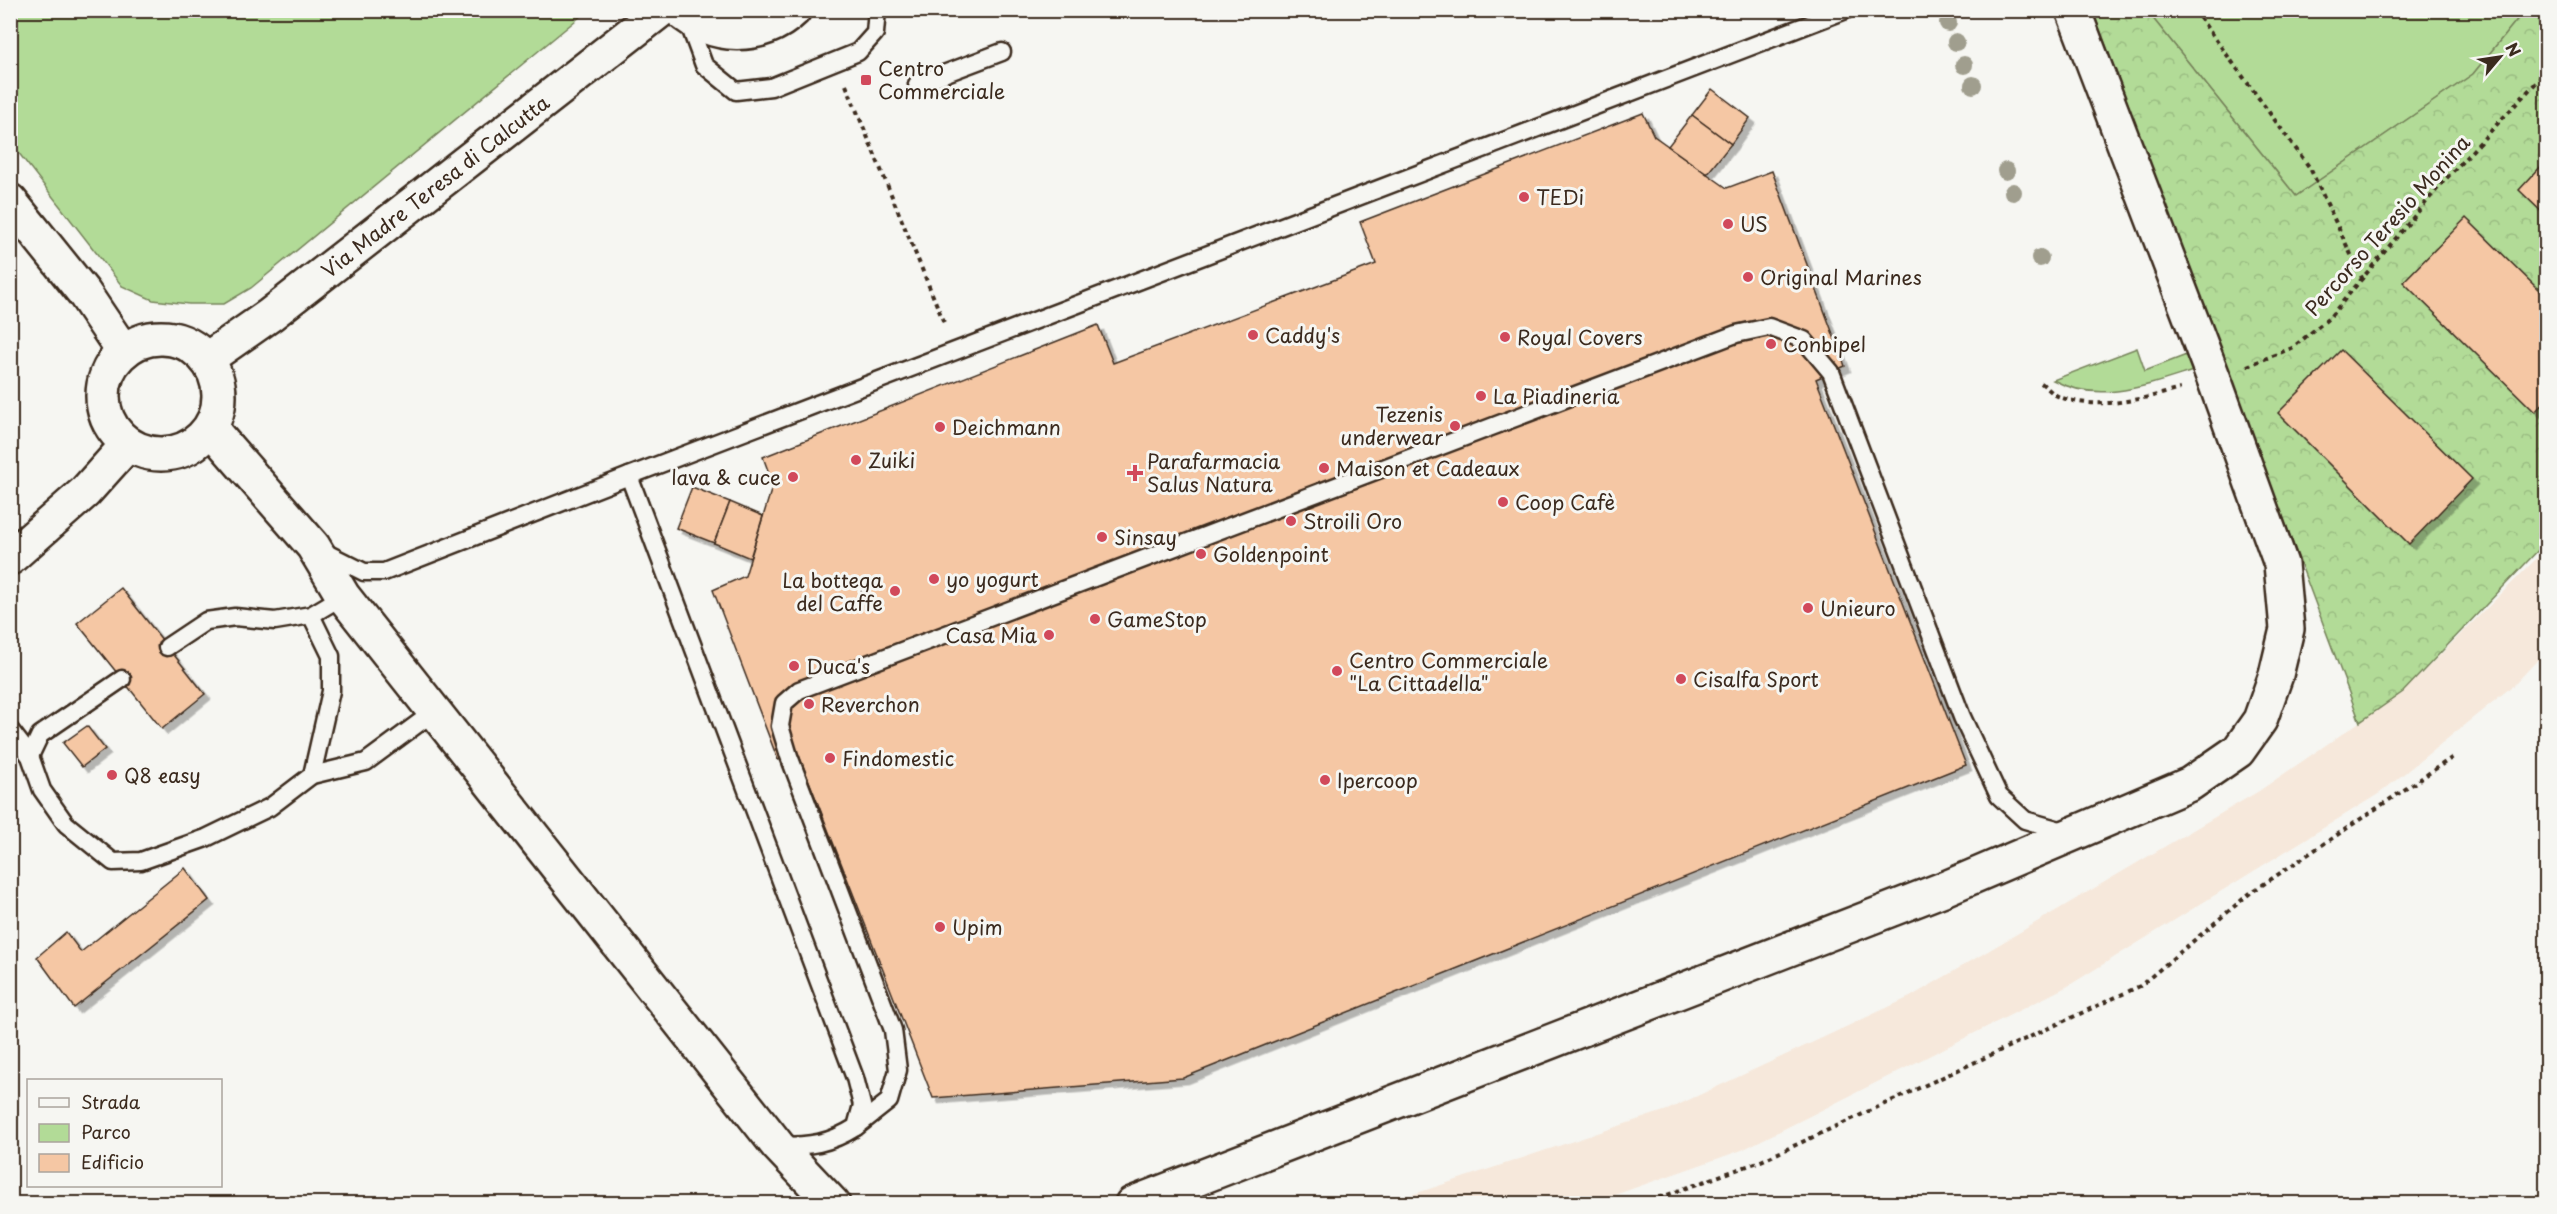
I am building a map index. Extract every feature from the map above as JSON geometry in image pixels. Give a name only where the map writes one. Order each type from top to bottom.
[{"type":"street","points":[[676,13],[705,28],[727,33],[748,33],[769,27],[794,10]]},
{"type":"street","points":[[1132,1203],[1946,888],[2190,784],[2238,751],[2260,720],[2276,675],[2287,629],[2281,564],[2214,379],[2073,10]]},
{"type":"street","name":"Via Madre Teresa di Calcutta","points":[[207,359],[270,315],[676,13]]},
{"type":"street","points":[[10,201],[84,293],[123,351]]},
{"type":"street","points":[[167,338],[193,346],[207,359],[216,375],[220,393],[218,412],[211,429],[198,443],[181,451],[163,455],[145,452],[128,444],[115,432],[106,416],[103,398],[105,380],[112,364],[123,351],[139,341],[167,338]]},
{"type":"street","points":[[211,429],[313,546],[343,596],[778,1146],[833,1203]]},
{"type":"street","points":[[10,558],[85,492],[128,444]]},
{"type":"lane","points":[[676,13],[704,65],[736,92],[771,87],[858,52],[875,33],[877,10]]},
{"type":"lane","points":[[313,546],[364,573],[384,572],[1846,10]]},
{"type":"lane","points":[[917,84],[1002,52]]},
{"type":"lane","points":[[778,1146],[807,1146],[837,1140],[889,1101],[898,1070],[892,1030],[789,756],[780,726],[784,703],[799,690],[1736,334],[1769,327],[1804,340],[1831,372],[1962,717],[1999,796],[2025,820],[2060,830],[2100,823]]},
{"type":"lane","points":[[629,476],[855,1077],[862,1105],[856,1127]]},
{"type":"lane","points":[[167,647],[206,621],[235,617],[275,621],[310,615],[343,596]]},
{"type":"lane","points":[[310,615],[331,656],[331,691],[312,775]]},
{"type":"lane","points":[[30,756],[40,735],[122,679]]},
{"type":"lane","points":[[10,730],[30,756],[42,790],[66,824],[113,862],[141,861],[206,838],[270,807],[312,775],[366,762],[435,711]]},
{"type":"path","points":[[2194,10],[2310,168],[2363,280]]},
{"type":"path","points":[[836,61],[956,351]]},
{"type":"path","name":"Percorso Teresio Monina","points":[[2240,369],[2292,348],[2329,318],[2443,182],[2547,72]]},
{"type":"path","points":[[2041,382],[2057,397],[2082,403],[2128,401],[2184,388]]},
{"type":"path","points":[[1642,1203],[1761,1161],[2140,986],[2249,894],[2452,757]]},
{"type":"shaded area","points":[[2546,549],[2546,651],[2515,684],[2380,793],[2068,986],[1742,1150],[1592,1203],[1384,1204],[1667,1110],[1910,997],[2259,791],[2403,692]]},
{"type":"green space","points":[[11,10],[587,11],[251,288],[224,304],[189,304],[153,300],[122,286],[11,143]]},
{"type":"green space","points":[[2093,11],[2147,11],[2296,196],[2473,74],[2524,11],[2546,11],[2546,542],[2403,692],[2360,722]]},
{"type":"green space","points":[[2147,11],[2524,11],[2473,74],[2296,196]]},
{"type":"green space","points":[[2137,348],[2145,371],[2189,354],[2196,370],[2142,386],[2106,392],[2088,391],[2053,380]]},
{"type":"building","points":[[1712,89],[1750,118],[1731,144],[1692,115]]},
{"type":"building","name":"Centro Commerciale \"La Cittadella\"","points":[[1643,113],[1654,136],[1727,188],[1772,171],[1845,366],[1816,379],[1966,765],[1183,1078],[933,1098],[798,753],[778,760],[713,590],[745,576],[773,484],[763,457],[1098,325],[1113,363],[1376,264],[1360,222]]},
{"type":"building","points":[[1692,115],[1731,144],[1707,174],[1668,146]]},
{"type":"building","points":[[2546,161],[2546,216],[2519,190]]},
{"type":"building","points":[[2466,218],[2546,297],[2546,400],[2535,412],[2403,282]]},
{"type":"building","points":[[2341,350],[2472,479],[2409,544],[2278,413]]},
{"type":"building","points":[[692,487],[730,502],[714,543],[676,528]]},
{"type":"building","points":[[730,502],[763,516],[750,558],[714,543]]},
{"type":"building","points":[[121,588],[205,694],[162,729],[77,623]]},
{"type":"building","points":[[87,726],[105,749],[82,767],[63,743]]},
{"type":"building","points":[[185,868],[209,900],[74,1008],[37,957],[66,932],[81,952]]},
{"type":"place","name":"Centro Commerciale","points":[[866,80]]},
{"type":"place","name":"TEDi","points":[[1524,197]]},
{"type":"place","name":"US","points":[[1728,224]]},
{"type":"place","name":"Original Marines","points":[[1748,277]]},
{"type":"place","name":"Caddy's","points":[[1253,335]]},
{"type":"place","name":"Royal Covers","points":[[1505,337]]},
{"type":"place","name":"Conbipel","points":[[1771,344]]},
{"type":"place","name":"La Piadineria","points":[[1481,396]]},
{"type":"place","name":"Tezenis underwear","points":[[1455,426]]},
{"type":"place","name":"Deichmann","points":[[940,427]]},
{"type":"place","name":"Zuiki","points":[[856,460]]},
{"type":"place","name":"Maison et Cadeaux","points":[[1324,468]]},
{"type":"place","name":"Parafarmacia Salus Natura","points":[[1135,473]]},
{"type":"place","name":"lava & cuce","points":[[793,477]]},
{"type":"place","name":"Coop Cafè","points":[[1503,502]]},
{"type":"place","name":"Stroili Oro","points":[[1291,521]]},
{"type":"place","name":"Sinsay","points":[[1102,537]]},
{"type":"place","name":"Goldenpoint","points":[[1201,554]]},
{"type":"place","name":"yo yogurt","points":[[934,579]]},
{"type":"place","name":"La bottega del Caffe","points":[[895,591]]},
{"type":"place","name":"Unieuro","points":[[1808,608]]},
{"type":"place","name":"GameStop","points":[[1095,619]]},
{"type":"place","name":"Casa Mia","points":[[1049,635]]},
{"type":"place","name":"Duca's","points":[[794,666]]},
{"type":"place","name":"Centro Commerciale \"La Cittadella\"","points":[[1337,671]]},
{"type":"place","name":"Cisalfa Sport","points":[[1681,679]]},
{"type":"place","name":"Reverchon","points":[[809,704]]},
{"type":"place","name":"Findomestic","points":[[830,758]]},
{"type":"place","name":"Q8 easy","points":[[112,775]]},
{"type":"place","name":"Ipercoop","points":[[1325,780]]},
{"type":"place","name":"Upim","points":[[940,927]]}]
